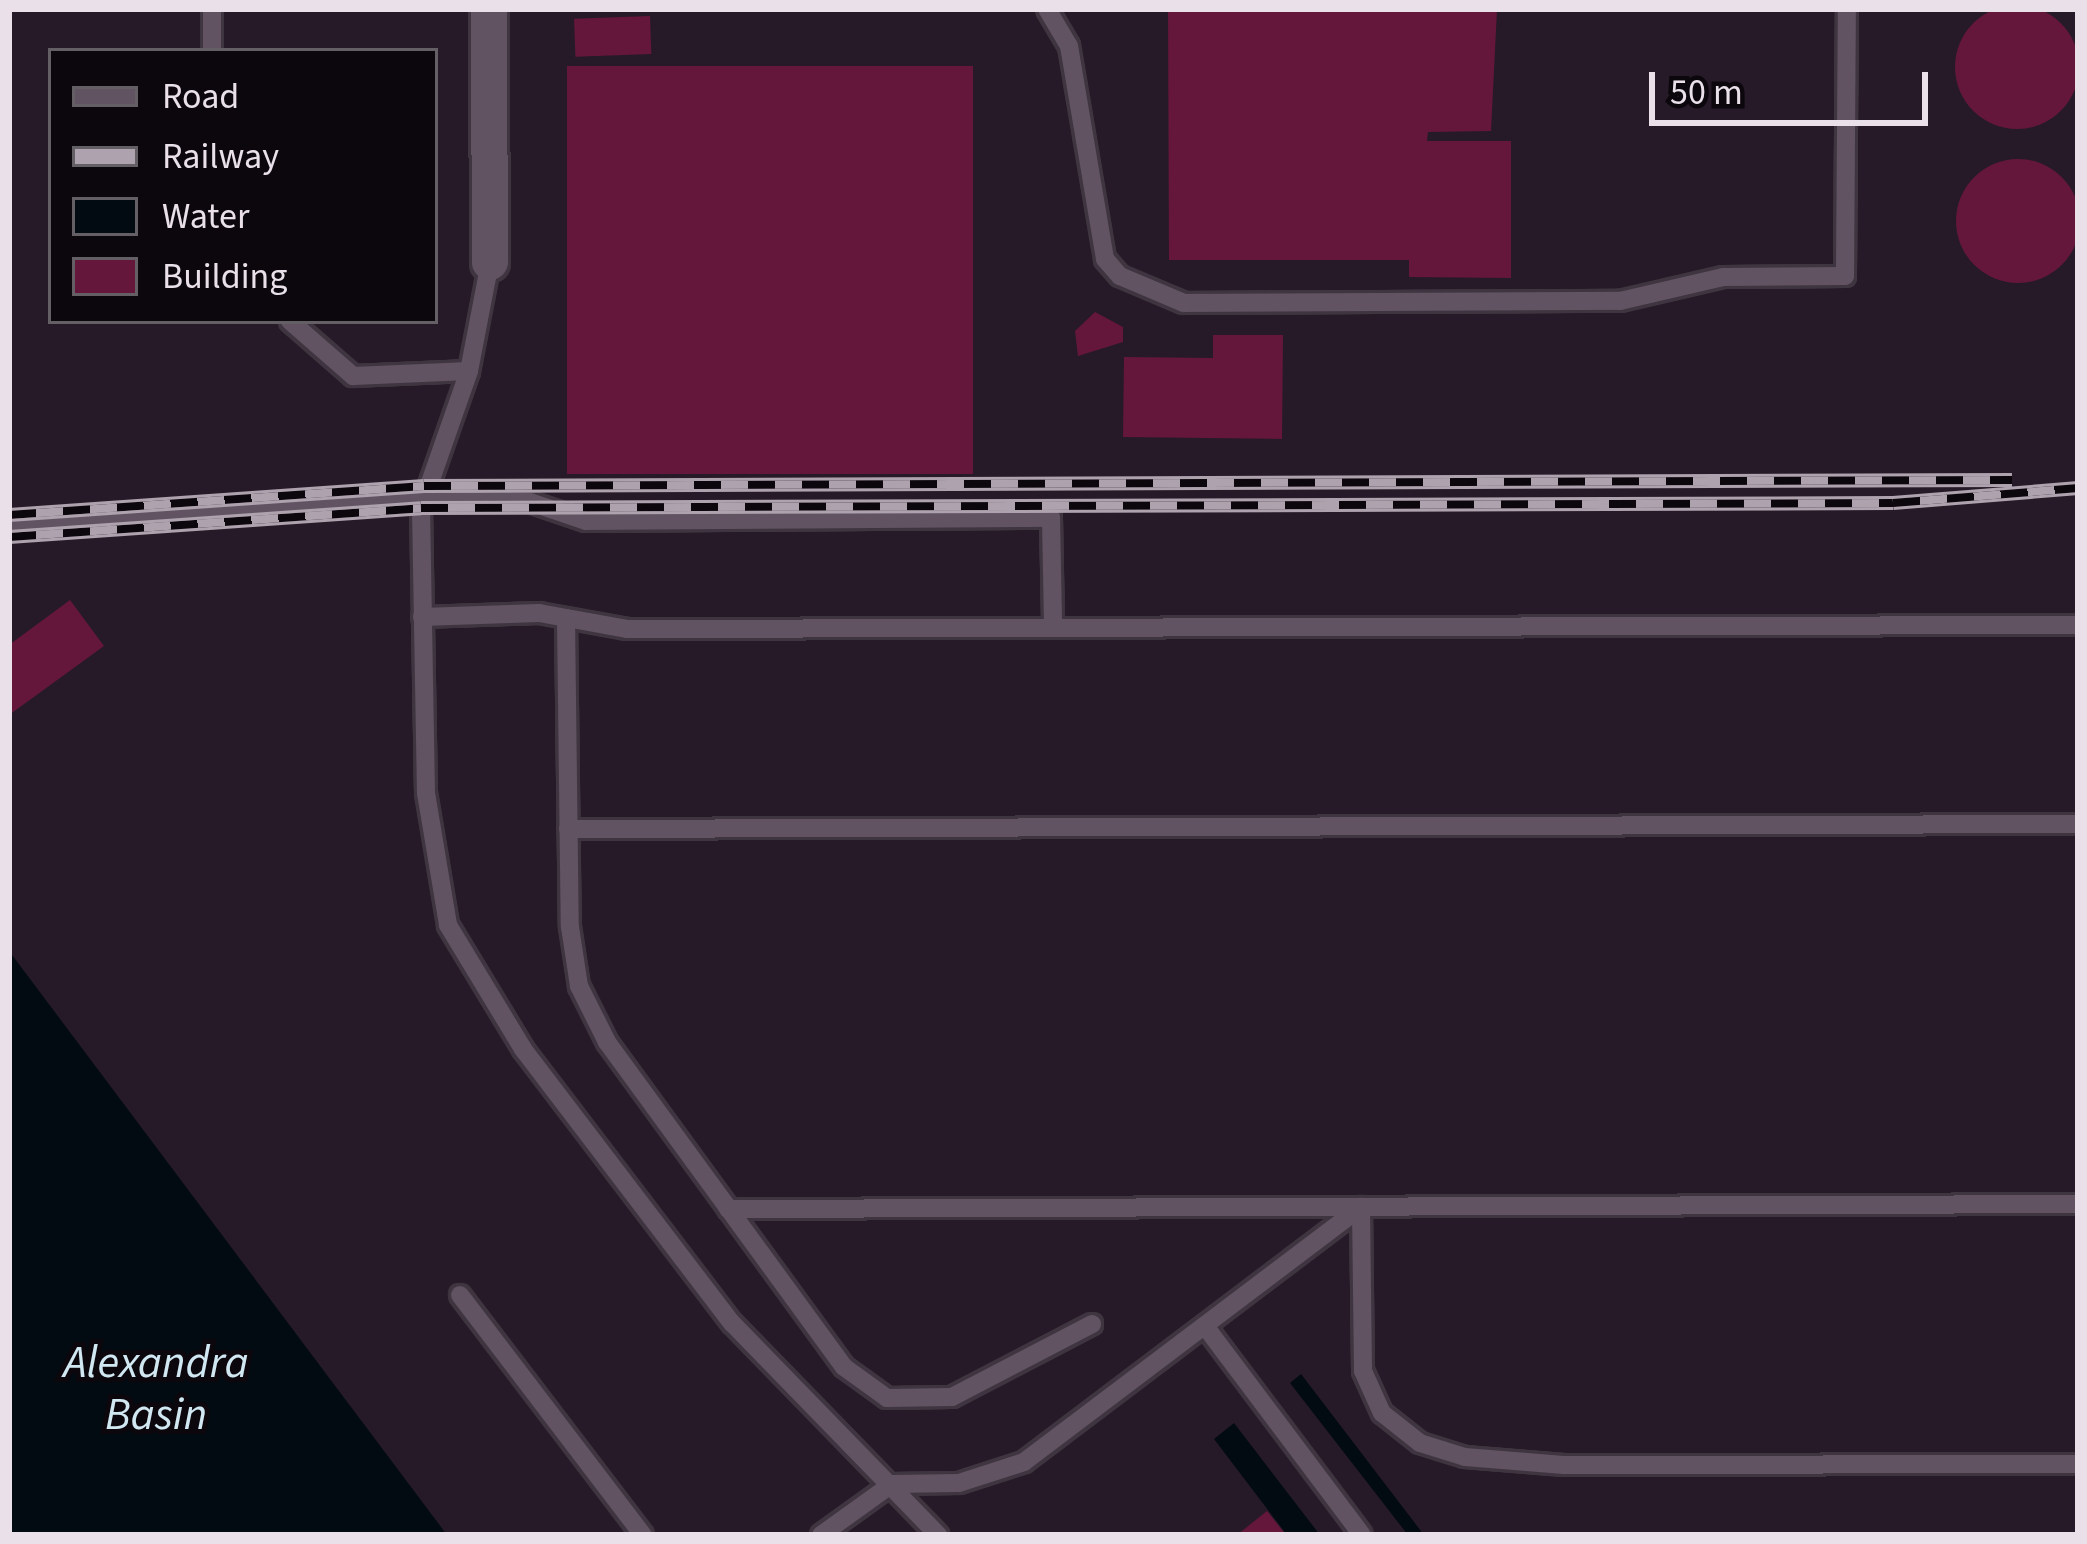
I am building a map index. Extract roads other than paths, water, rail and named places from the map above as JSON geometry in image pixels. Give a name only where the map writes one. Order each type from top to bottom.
[{"type":"street","points":[[488,9],[490,262]]},
{"type":"lane","points":[[212,9],[212,48]]},
{"type":"lane","points":[[1047,9],[1069,46],[1105,259],[1147,291],[1184,303],[1230,303],[1620,301],[1723,277],[1844,276],[1847,9]]},
{"type":"lane","points":[[490,262],[469,371],[422,500],[422,616],[436,869],[448,925],[477,982],[732,1323],[938,1535]]},
{"type":"lane","points":[[293,324],[353,376],[469,371]]},
{"type":"lane","points":[[9,527],[422,500],[530,502],[586,521],[1051,518],[1053,626]]},
{"type":"lane","points":[[422,616],[566,618],[627,629],[2078,625]]},
{"type":"lane","points":[[566,618],[568,829],[579,986],[608,1042],[844,1367],[887,1398],[952,1397],[1092,1324]]},
{"type":"lane","points":[[568,829],[2078,824]]},
{"type":"lane","points":[[728,1209],[2078,1204]]},
{"type":"lane","points":[[821,1535],[892,1484],[959,1483],[1024,1462],[1361,1208]]},
{"type":"lane","points":[[1361,1208],[1363,1371],[1382,1413],[1420,1443],[1465,1457],[1564,1465],[2078,1464]]},
{"type":"lane","points":[[460,1295],[643,1535]]},
{"type":"lane","points":[[1205,1327],[1362,1535]]},
{"type":"water","name":"Alexandra Basin","points":[[9,951],[447,1535],[9,1535]]},
{"type":"water","points":[[1301,1374],[1424,1535],[1408,1535],[1290,1383]]},
{"type":"water","points":[[1234,1423],[1320,1535],[1287,1535],[1214,1439]]},
{"type":"railway","points":[[9,515],[424,486],[2012,480]]},
{"type":"railway","points":[[9,537],[421,508],[1893,503],[2078,488]]}]
